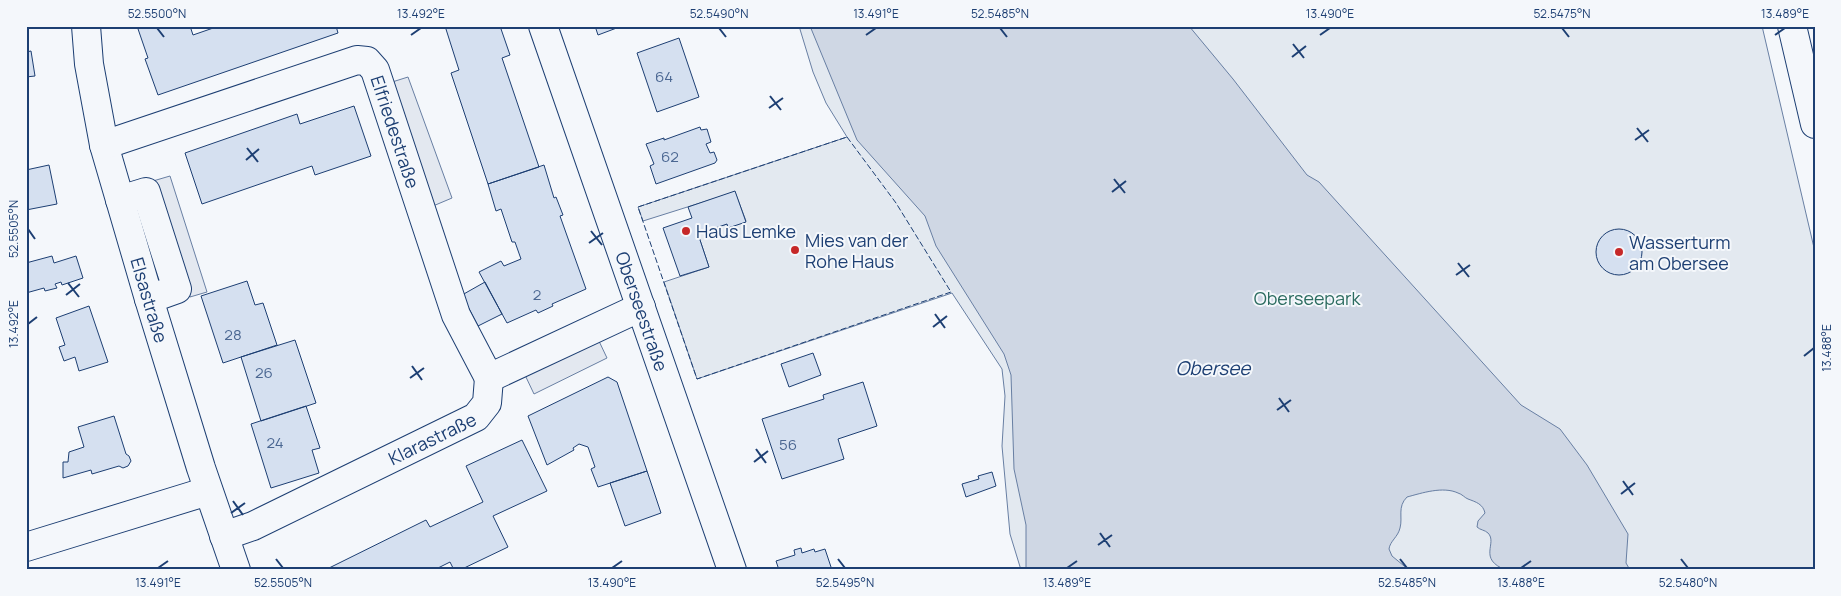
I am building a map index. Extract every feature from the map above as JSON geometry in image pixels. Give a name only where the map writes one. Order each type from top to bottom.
[{"type":"street","name":"Elsastraße","points":[[86,26],[89,64],[104,145],[208,491],[236,570]]},
{"type":"street","name":"Oberseestraße","points":[[543,26],[732,570]]},
{"type":"street","points":[[1792,26],[1811,94],[1815,124]]},
{"type":"street","name":"Elfriedestraße","points":[[104,145],[358,60],[367,61],[376,70],[456,315],[489,378]]},
{"type":"street","points":[[489,378],[642,307]]},
{"type":"street","name":"Klarastraße","points":[[224,536],[253,526],[476,417],[487,403],[489,378]]},
{"type":"street","points":[[26,547],[208,491]]},
{"type":"green space","name":"Oberseepark","points":[[799,26],[1762,26],[1815,252],[1815,570],[1021,570],[1010,534],[1002,446],[1005,396],[1002,369],[952,293],[697,379],[664,282],[709,267],[698,234],[727,224],[728,227],[746,221],[735,192],[643,221],[638,207],[847,137],[826,103],[813,72]]},
{"type":"shaded area","points":[[408,77],[452,198],[433,206],[389,83]]},
{"type":"shaded area","points":[[170,176],[207,292],[190,297],[153,181]]},
{"type":"shaded area","points":[[598,339],[607,358],[534,394],[525,375]]},
{"type":"water","name":"Obersee","points":[[810,26],[1189,26],[1233,79],[1307,175],[1319,182],[1521,405],[1560,429],[1587,465],[1628,534],[1626,563],[1630,570],[1506,570],[1497,566],[1492,561],[1490,556],[1490,537],[1487,532],[1477,527],[1478,521],[1485,513],[1483,507],[1459,494],[1446,490],[1407,497],[1402,505],[1400,528],[1389,549],[1392,556],[1409,570],[1026,570],[1026,525],[1014,469],[1011,375],[1004,354],[936,246],[925,216],[857,140]]},
{"type":"building","points":[[137,26],[190,26],[193,35],[219,26],[336,26],[338,33],[158,95],[145,59],[148,58]]},
{"type":"building","points":[[445,26],[500,26],[510,55],[502,58],[539,167],[488,184],[451,73],[459,70]]},
{"type":"building","points":[[595,26],[622,26],[598,35]]},
{"type":"building","points":[[679,38],[699,97],[657,112],[637,53]]},
{"type":"building","points":[[31,51],[35,76],[26,77],[26,52]]},
{"type":"building","points":[[354,106],[371,156],[315,175],[312,166],[202,204],[185,153],[297,114],[300,124]]},
{"type":"building","points":[[700,127],[701,130],[707,129],[711,142],[706,144],[710,153],[714,152],[717,160],[715,163],[656,184],[650,166],[654,164],[646,144],[664,138],[664,140]]},
{"type":"building","points":[[49,165],[57,204],[26,210],[26,170]]},
{"type":"building","points":[[544,165],[554,198],[556,197],[563,215],[560,216],[586,289],[552,304],[553,306],[538,313],[536,310],[507,323],[479,272],[501,261],[504,266],[521,259],[515,242],[512,242],[501,209],[496,211],[488,184]]},
{"type":"building","name":"Haus Lemke","points":[[735,191],[746,222],[728,228],[727,224],[698,234],[709,267],[680,276],[663,228],[692,218],[688,207]]},
{"type":"building","name":"Wasserturm am Obersee","points":[[1624,229],[1636,235],[1641,243],[1641,261],[1636,269],[1628,274],[1614,275],[1602,269],[1597,261],[1596,247],[1602,235],[1610,230]]},
{"type":"building","points":[[52,256],[54,263],[76,256],[83,278],[62,285],[61,282],[55,284],[57,288],[45,291],[44,288],[26,293],[26,263]]},
{"type":"building","points":[[247,281],[255,305],[263,303],[277,345],[223,363],[201,296]]},
{"type":"building","points":[[485,282],[502,314],[478,326],[462,295]]},
{"type":"building","points":[[89,306],[108,362],[79,371],[75,357],[64,361],[59,347],[65,345],[56,318]]},
{"type":"building","points":[[295,340],[316,403],[261,421],[241,357]]},
{"type":"building","points":[[813,353],[821,375],[789,387],[781,364]]},
{"type":"building","points":[[608,377],[617,382],[647,471],[598,487],[591,469],[595,467],[588,447],[579,444],[573,448],[574,450],[547,465],[528,416]]},
{"type":"building","points":[[863,382],[877,426],[838,439],[844,459],[782,479],[762,419],[824,399],[823,395]]},
{"type":"building","points":[[306,406],[320,448],[312,450],[319,473],[271,488],[251,424]]},
{"type":"building","points":[[114,416],[126,454],[131,461],[128,466],[123,468],[119,466],[92,474],[91,470],[63,478],[63,462],[68,462],[69,452],[84,447],[78,427]]},
{"type":"building","points":[[522,440],[547,491],[493,516],[508,547],[460,570],[454,570],[450,562],[434,570],[325,570],[426,520],[430,527],[483,502],[466,466]]},
{"type":"building","points":[[647,471],[661,513],[625,526],[610,483]]},
{"type":"building","points":[[992,472],[996,486],[966,497],[962,484],[979,479],[978,476]]},
{"type":"building","points":[[801,548],[802,553],[814,549],[815,552],[825,549],[832,570],[779,570],[776,561],[795,555],[794,550]]},
{"type":"fence","points":[[847,137],[896,203],[951,292],[697,379],[638,207],[847,137]]},
{"type":"place","name":"Haus Lemke","points":[[686,231]]},
{"type":"place","name":"Mies van der Rohe Haus","points":[[795,250]]},
{"type":"place","name":"Wasserturm am Obersee","points":[[1619,252]]}]
